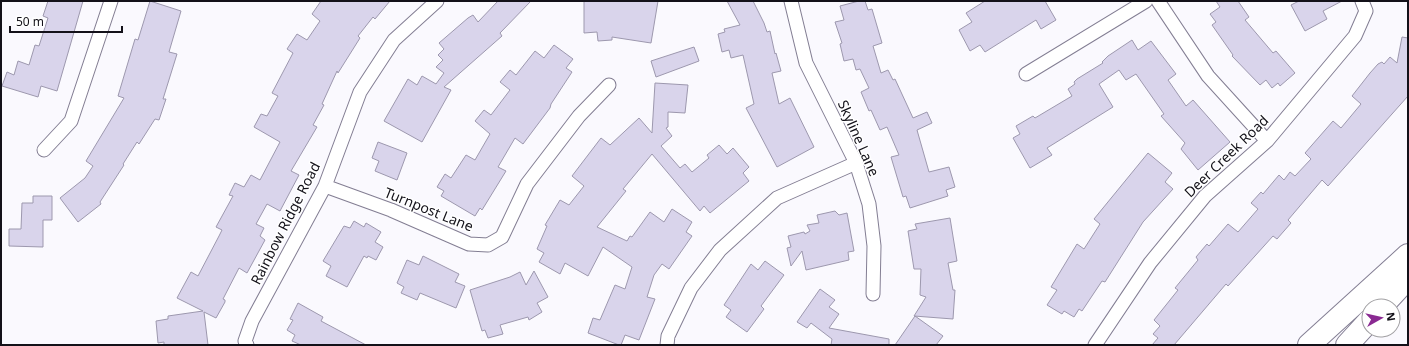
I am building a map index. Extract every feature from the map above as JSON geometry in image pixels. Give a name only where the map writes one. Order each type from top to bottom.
[{"type":"highway","points":[[1309,345],[1408,256]]},
{"type":"highway","points":[[1389,298],[1408,278]]},
{"type":"highway","points":[[1347,345],[1361,330]]},
{"type":"street","points":[[44,150],[72,121],[111,1]]},
{"type":"street","name":"Rainbow Ridge Road","points":[[247,345],[245,341],[252,321],[325,186],[360,92],[394,40],[437,1]]},
{"type":"street","name":"Skyline Lane","points":[[791,1],[806,63],[856,163],[869,204],[874,246],[873,294]]},
{"type":"street","points":[[1026,74],[1146,1]]},
{"type":"street","points":[[1158,1],[1208,76],[1267,140]]},
{"type":"street","name":"Deer Creek Road","points":[[1095,345],[1150,263],[1205,196],[1267,140],[1355,36],[1364,6]]},
{"type":"street","name":"Turnpost Lane","points":[[325,186],[391,210],[469,244],[488,245],[502,237],[527,184],[579,116],[608,85]]},
{"type":"street","points":[[667,345],[668,336],[691,288],[720,250],[777,198],[856,163]]},
{"type":"building","points":[[48,1],[83,1],[57,91],[41,86],[38,97],[2,86],[7,72],[14,75],[18,61],[29,65],[35,45],[39,46],[48,18],[43,16]]},
{"type":"building","points":[[150,1],[181,11],[169,52],[177,54],[163,99],[166,99],[159,120],[155,119],[139,144],[137,142],[100,202],[101,204],[78,222],[60,198],[85,178],[93,166],[86,161],[124,98],[118,96],[135,39],[138,40]]},
{"type":"building","points":[[321,1],[390,1],[375,19],[373,17],[358,36],[360,38],[338,73],[337,71],[322,104],[324,105],[313,125],[317,127],[291,171],[299,175],[280,211],[267,204],[256,224],[264,228],[260,236],[265,240],[247,273],[239,268],[223,299],[225,302],[216,318],[204,312],[208,345],[164,345],[164,342],[158,343],[156,321],[168,319],[168,316],[203,311],[177,298],[191,272],[198,276],[219,236],[222,230],[216,227],[233,196],[229,195],[235,183],[244,187],[251,175],[260,180],[280,142],[254,127],[261,114],[267,116],[278,96],[272,93],[293,53],[287,49],[297,34],[307,40],[320,21],[312,14]]},
{"type":"building","points":[[498,1],[531,1],[500,33],[502,36],[444,87],[451,90],[422,142],[384,121],[408,79],[417,85],[422,76],[436,84],[444,73],[436,67],[443,60],[438,55],[444,49],[439,43],[473,15],[478,22]]},
{"type":"building","points":[[584,1],[658,1],[651,43],[612,37],[612,40],[598,41],[597,32],[584,33]]},
{"type":"building","points":[[727,1],[753,1],[767,32],[770,31],[775,54],[776,53],[781,71],[772,73],[779,104],[790,98],[814,147],[777,167],[746,108],[754,104],[743,55],[731,58],[729,50],[722,52],[718,34],[725,32],[724,29],[740,25]]},
{"type":"building","points":[[865,1],[868,10],[872,9],[882,43],[873,46],[881,73],[888,70],[893,80],[895,79],[913,118],[927,112],[932,123],[917,130],[929,172],[949,167],[955,187],[946,190],[948,196],[910,208],[906,196],[903,197],[891,157],[899,155],[887,127],[880,130],[871,110],[869,111],[861,92],[869,88],[860,69],[856,70],[853,59],[844,61],[840,44],[842,43],[835,22],[844,20],[840,6]]},
{"type":"building","points":[[985,1],[1045,1],[1056,20],[1041,29],[1036,20],[985,52],[980,45],[970,51],[959,30],[972,22],[966,13]]},
{"type":"building","points":[[1216,1],[1238,1],[1249,17],[1245,20],[1273,53],[1276,51],[1295,73],[1280,86],[1278,83],[1272,88],[1266,80],[1260,85],[1232,56],[1233,55],[1212,25],[1216,22],[1210,14],[1220,7]]},
{"type":"building","points":[[1299,1],[1342,1],[1323,11],[1327,19],[1305,31],[1291,5]]},
{"type":"building","points":[[1402,37],[1408,38],[1408,96],[1328,186],[1322,180],[1288,220],[1291,223],[1277,239],[1273,236],[1228,286],[1226,284],[1174,345],[1152,345],[1158,338],[1153,334],[1160,326],[1154,320],[1178,290],[1175,288],[1198,260],[1196,257],[1207,244],[1209,246],[1228,224],[1238,232],[1258,209],[1251,203],[1261,192],[1263,194],[1279,175],[1284,180],[1290,172],[1295,176],[1311,159],[1305,153],[1333,121],[1341,128],[1361,104],[1352,96],[1370,73],[1378,64],[1382,62],[1384,64],[1390,57],[1397,63]]},
{"type":"building","points":[[1132,40],[1138,50],[1151,41],[1176,74],[1168,80],[1186,106],[1193,100],[1230,142],[1198,170],[1181,149],[1185,143],[1161,116],[1164,114],[1136,74],[1126,80],[1119,70],[1099,84],[1113,107],[1047,148],[1052,155],[1030,168],[1013,138],[1020,134],[1016,126],[1033,116],[1035,118],[1072,96],[1068,89],[1075,84],[1074,82],[1077,79],[1103,63],[1102,62],[1108,56]]},
{"type":"building","points":[[554,45],[573,59],[566,68],[572,72],[551,104],[550,108],[523,144],[515,138],[498,167],[506,171],[482,210],[480,208],[475,216],[441,196],[444,191],[437,187],[445,174],[451,178],[466,155],[475,160],[490,134],[475,121],[484,110],[491,115],[510,90],[500,82],[510,70],[516,75],[535,51],[544,58]]},
{"type":"building","points":[[694,47],[699,61],[656,77],[651,61]]},
{"type":"building","points":[[655,83],[688,85],[685,113],[668,112],[668,127],[666,128],[672,136],[661,146],[680,168],[685,164],[692,172],[709,158],[707,155],[719,145],[727,154],[733,148],[749,167],[743,173],[749,181],[710,213],[704,206],[700,211],[652,154],[623,189],[626,191],[597,227],[627,241],[630,236],[632,237],[650,212],[664,222],[672,209],[692,222],[686,232],[692,236],[669,269],[662,264],[654,275],[647,297],[655,299],[639,340],[625,335],[621,345],[619,345],[588,333],[593,318],[600,320],[615,285],[625,289],[632,267],[603,247],[588,276],[565,263],[560,274],[539,262],[544,253],[537,249],[547,226],[545,225],[560,200],[569,205],[584,186],[572,176],[601,138],[610,145],[639,118],[652,133]]},
{"type":"building","points":[[378,142],[407,153],[397,180],[375,171],[379,161],[372,158]]},
{"type":"building","points":[[1148,153],[1172,173],[1165,182],[1173,189],[1143,222],[1105,282],[1102,281],[1082,311],[1079,309],[1074,317],[1064,311],[1062,314],[1047,305],[1057,290],[1051,287],[1077,244],[1084,249],[1100,224],[1094,219]]},
{"type":"building","points":[[33,196],[52,196],[52,220],[43,220],[43,247],[9,246],[9,229],[21,229],[22,203],[33,203]]},
{"type":"building","points":[[835,211],[839,215],[847,213],[854,251],[848,252],[849,260],[806,270],[802,251],[791,266],[787,248],[791,247],[788,236],[804,232],[805,234],[810,231],[807,225],[819,223],[817,215]]},
{"type":"building","points":[[950,218],[957,261],[948,263],[953,290],[955,290],[953,319],[914,316],[926,297],[920,295],[921,269],[914,269],[908,231],[917,229],[915,224]]},
{"type":"building","points":[[354,221],[364,227],[366,223],[381,232],[375,242],[383,247],[376,260],[368,256],[367,258],[364,256],[347,287],[326,276],[331,266],[323,261],[344,226],[350,228]]},
{"type":"building","points":[[423,256],[459,274],[455,282],[465,286],[456,308],[420,293],[417,300],[401,293],[404,287],[397,283],[407,260],[419,265]]},
{"type":"building","points":[[765,261],[784,275],[761,306],[764,309],[747,332],[726,317],[731,310],[724,305],[751,264],[758,270]]},
{"type":"building","points":[[534,271],[548,297],[537,303],[542,312],[529,320],[528,317],[500,325],[503,334],[488,338],[485,330],[482,331],[470,290],[510,277],[520,272],[526,285]]},
{"type":"building","points":[[820,289],[835,300],[829,307],[839,314],[829,328],[889,339],[889,345],[831,345],[832,339],[811,323],[807,328],[797,322]]},
{"type":"building","points":[[298,303],[323,317],[321,321],[366,345],[301,345],[292,341],[295,335],[287,330],[293,320],[290,319]]},
{"type":"building","points":[[915,316],[943,336],[936,345],[895,345]]}]
